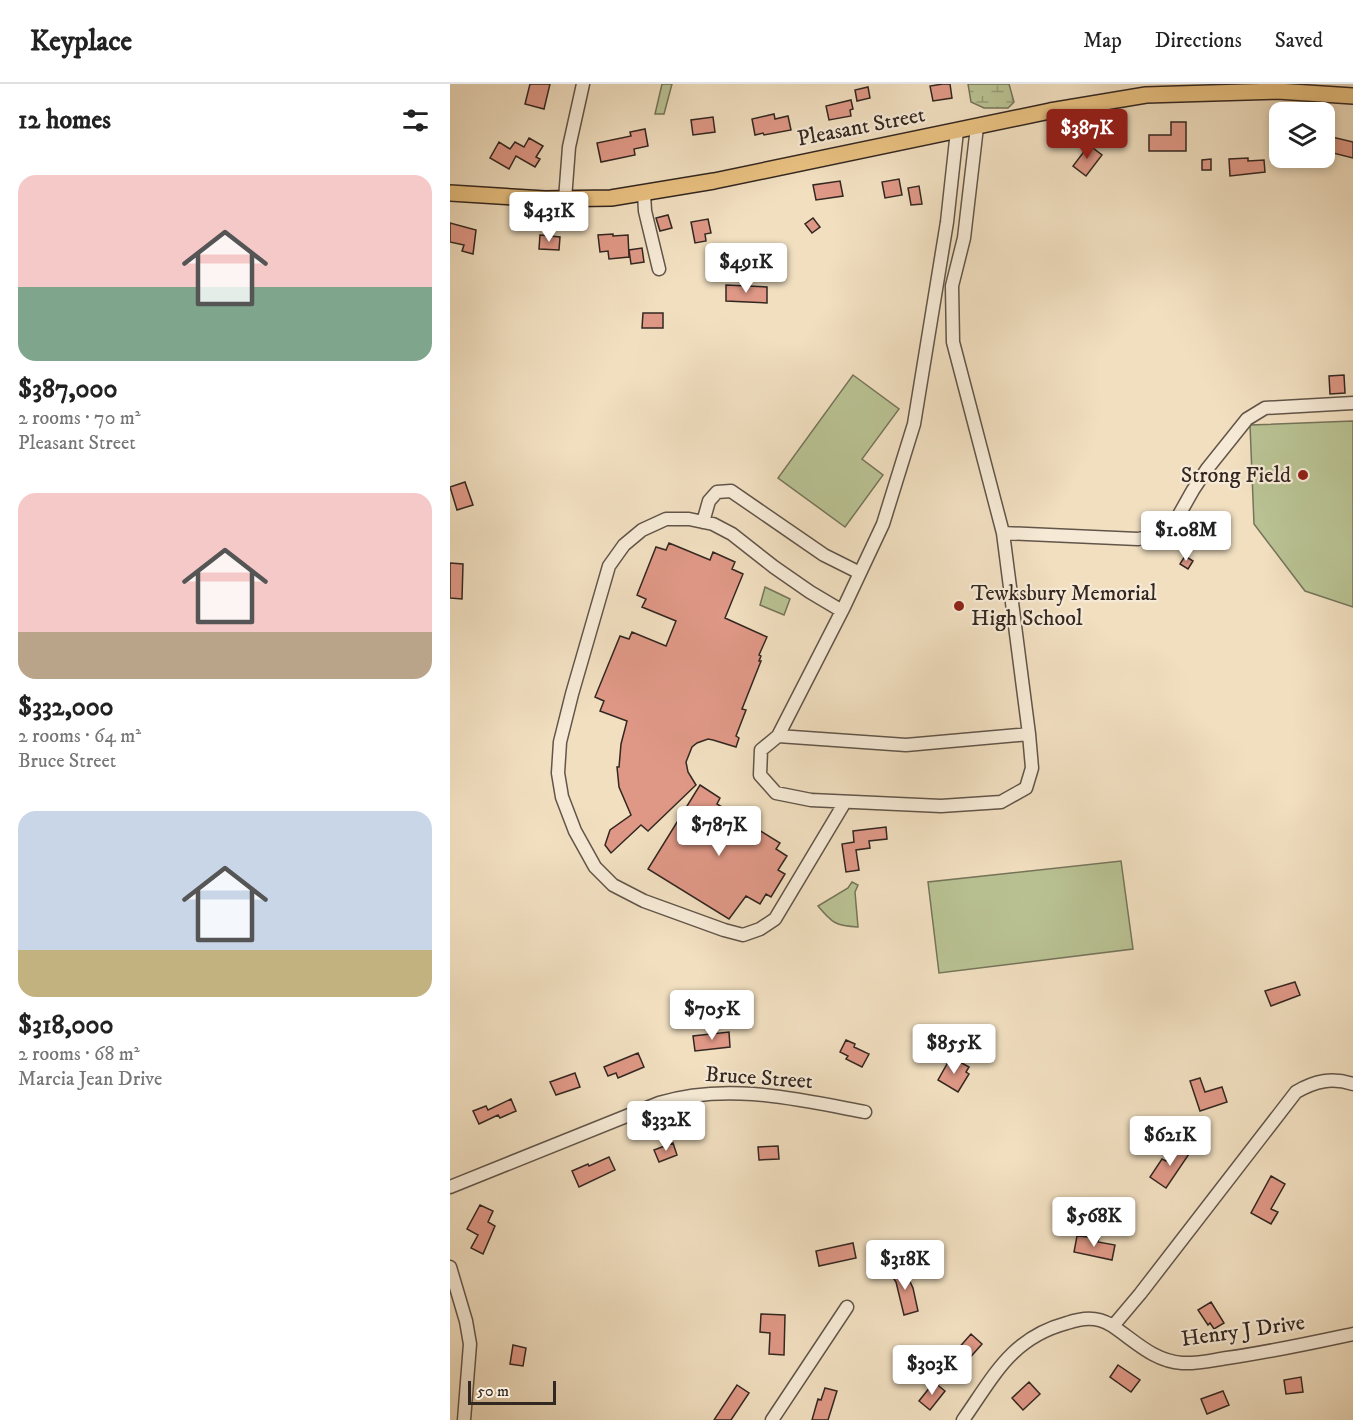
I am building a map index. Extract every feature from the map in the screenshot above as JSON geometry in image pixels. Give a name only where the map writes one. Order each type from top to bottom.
[{"type":"main road","name":"Pleasant Street","points":[[450,193],[565,199],[611,198],[714,181],[1050,111],[1146,95],[1277,91],[1353,96]]},
{"type":"street","points":[[565,199],[569,147],[583,84]]},
{"type":"street","points":[[957,131],[947,222],[914,424],[883,524],[842,611],[778,736],[761,750],[760,775],[776,793],[811,800],[941,806],[1001,802],[1026,788],[1032,768],[1004,533],[953,342],[951,321],[952,286],[964,238],[977,127]]},
{"type":"street","points":[[644,192],[645,211],[659,269]]},
{"type":"street","points":[[1004,533],[1138,539],[1164,534],[1175,522],[1207,469],[1247,419],[1265,408],[1353,403]]},
{"type":"street","points":[[703,522],[709,501],[717,492],[731,491],[824,555],[860,573]]},
{"type":"street","points":[[842,611],[774,567],[732,534],[713,524],[689,519],[666,519],[642,530],[624,545],[609,566],[560,742],[558,773],[562,796],[575,831],[595,867],[613,885],[644,901],[743,935],[760,929],[775,919],[844,802]]},
{"type":"street","points":[[778,736],[906,745],[1029,734]]},
{"type":"street","points":[[1113,1326],[1296,1092],[1311,1083],[1323,1080],[1353,1084]]},
{"type":"street","name":"Bruce Street","points":[[450,1187],[659,1103],[687,1095],[714,1093],[773,1096],[865,1112]]},
{"type":"street","points":[[450,1267],[466,1321],[470,1344],[464,1420]]},
{"type":"street","points":[[772,1420],[846,1307]]},
{"type":"street","name":"Henry J Drive","points":[[963,1420],[1002,1365],[1017,1348],[1029,1338],[1081,1319],[1097,1319],[1113,1326],[1156,1356],[1185,1364],[1258,1353],[1353,1334]]},
{"type":"green space","points":[[662,84],[672,84],[664,114],[655,114]]},
{"type":"green space","points":[[968,84],[1009,84],[1014,102],[1008,108],[984,108],[971,102]]},
{"type":"green space","points":[[853,375],[899,409],[862,459],[883,475],[845,527],[778,478]]},
{"type":"green space","name":"Strong Field","points":[[1353,421],[1353,607],[1305,591],[1254,524],[1250,425]]},
{"type":"green space","points":[[765,587],[790,599],[784,615],[760,605]]},
{"type":"green space","points":[[1121,861],[1133,949],[939,973],[928,882]]},
{"type":"green space","points":[[852,882],[858,885],[855,892],[858,927],[844,926],[835,922],[818,906],[848,888]]},
{"type":"building","points":[[530,84],[550,84],[544,109],[525,104]]},
{"type":"building","points":[[950,84],[952,98],[933,101],[930,86]]},
{"type":"building","points":[[868,87],[870,98],[857,101],[855,90]]},
{"type":"building","points":[[851,100],[853,109],[850,110],[851,116],[829,120],[826,106]]},
{"type":"building","points":[[774,114],[775,119],[788,116],[791,130],[755,135],[752,119]]},
{"type":"building","points":[[713,117],[715,132],[693,135],[691,120]]},
{"type":"building","points":[[1171,122],[1186,122],[1186,151],[1149,151],[1149,135],[1171,135]]},
{"type":"building","points":[[645,129],[648,146],[634,149],[635,155],[601,162],[597,143],[631,136],[630,132]]},
{"type":"building","points":[[529,138],[543,146],[536,157],[540,159],[535,167],[516,156],[509,169],[490,158],[499,142],[510,149],[515,142],[524,147]]},
{"type":"building","points":[[1335,138],[1353,142],[1353,158],[1335,154]]},
{"type":"building","points":[[1089,145],[1102,155],[1086,176],[1073,166]]},
{"type":"building","points":[[1248,158],[1248,161],[1264,160],[1265,172],[1230,176],[1229,159]]},
{"type":"building","points":[[1211,159],[1211,170],[1202,170],[1202,160]]},
{"type":"building","points":[[899,179],[902,195],[885,198],[882,182]]},
{"type":"building","points":[[840,181],[843,196],[816,200],[813,185]]},
{"type":"building","points":[[919,186],[922,204],[911,205],[908,188]]},
{"type":"building","points":[[668,215],[672,228],[660,231],[656,218]]},
{"type":"building","points":[[813,218],[820,227],[812,233],[805,224]]},
{"type":"building","points":[[708,219],[711,233],[705,234],[706,241],[695,243],[691,222]]},
{"type":"building","points":[[450,223],[476,230],[473,254],[462,251],[464,245],[450,242]]},
{"type":"building","points":[[613,234],[613,236],[628,235],[629,257],[609,259],[608,251],[600,252],[598,235]]},
{"type":"building","points":[[540,235],[560,237],[559,250],[539,249]]},
{"type":"building","points":[[642,248],[644,262],[631,264],[629,250]]},
{"type":"building","points":[[726,285],[767,287],[767,303],[726,301]]},
{"type":"building","points":[[643,313],[663,313],[663,328],[642,328]]},
{"type":"building","points":[[1344,375],[1345,393],[1330,394],[1329,376]]},
{"type":"building","points":[[465,482],[473,505],[457,510],[450,487]]},
{"type":"building","points":[[669,543],[710,560],[713,552],[735,562],[732,569],[743,574],[725,618],[767,637],[759,655],[761,656],[759,661],[761,661],[742,709],[746,710],[736,736],[739,738],[736,747],[708,739],[692,747],[686,762],[688,772],[696,785],[648,831],[641,825],[611,853],[605,845],[610,830],[631,815],[619,787],[617,767],[619,767],[621,744],[627,721],[600,711],[604,701],[595,697],[620,636],[629,639],[632,632],[666,646],[676,621],[642,607],[646,599],[637,595],[656,547],[666,550]]},
{"type":"building","points":[[1185,556],[1193,561],[1188,569],[1180,564]]},
{"type":"building","points":[[450,563],[463,564],[462,599],[450,598]]},
{"type":"building","points":[[700,785],[720,798],[717,804],[780,843],[776,849],[787,856],[778,870],[785,874],[771,897],[766,894],[760,904],[746,896],[729,919],[648,869]]},
{"type":"building","points":[[886,827],[887,839],[869,841],[870,848],[856,850],[859,870],[846,872],[842,844],[854,842],[853,831]]},
{"type":"building","points":[[1295,982],[1300,995],[1271,1006],[1265,991]]},
{"type":"building","points":[[729,1032],[730,1047],[695,1051],[693,1036]]},
{"type":"building","points":[[846,1040],[855,1044],[854,1047],[869,1054],[862,1067],[846,1059],[848,1056],[840,1052]]},
{"type":"building","points":[[638,1053],[644,1067],[618,1078],[616,1073],[608,1076],[604,1067]]},
{"type":"building","points":[[951,1057],[969,1067],[966,1072],[969,1074],[958,1092],[938,1080]]},
{"type":"building","points":[[575,1073],[580,1087],[556,1095],[550,1082]]},
{"type":"building","points":[[1200,1078],[1205,1092],[1222,1087],[1227,1102],[1200,1111],[1190,1081]]},
{"type":"building","points":[[511,1099],[516,1111],[500,1118],[498,1115],[479,1124],[473,1111],[486,1106],[488,1110]]},
{"type":"building","points":[[673,1143],[677,1155],[659,1162],[654,1150]]},
{"type":"building","points":[[1176,1145],[1189,1154],[1166,1188],[1150,1177],[1162,1159],[1166,1161]]},
{"type":"building","points":[[778,1146],[779,1159],[759,1160],[758,1147]]},
{"type":"building","points":[[609,1157],[615,1170],[579,1187],[572,1171]]},
{"type":"building","points":[[1271,1176],[1285,1184],[1271,1209],[1278,1212],[1271,1224],[1251,1213]]},
{"type":"building","points":[[480,1205],[493,1211],[488,1222],[495,1226],[483,1254],[471,1248],[478,1235],[467,1229]]},
{"type":"building","points":[[1077,1236],[1099,1238],[1098,1242],[1115,1245],[1112,1260],[1074,1252]]},
{"type":"building","points":[[853,1243],[856,1258],[819,1266],[816,1251]]},
{"type":"building","points":[[903,1267],[913,1288],[918,1311],[904,1315],[896,1282],[890,1273]]},
{"type":"building","points":[[1211,1302],[1224,1323],[1214,1329],[1210,1323],[1208,1325],[1198,1310]]},
{"type":"building","points":[[761,1314],[785,1315],[784,1355],[769,1354],[770,1333],[760,1332]]},
{"type":"building","points":[[971,1334],[982,1344],[967,1361],[956,1351]]},
{"type":"building","points":[[513,1345],[526,1348],[523,1366],[510,1364]]},
{"type":"building","points":[[1118,1365],[1140,1380],[1131,1392],[1110,1377]]},
{"type":"building","points":[[1301,1377],[1303,1392],[1286,1394],[1284,1380]]},
{"type":"building","points":[[934,1382],[945,1391],[930,1410],[919,1401]]},
{"type":"building","points":[[1029,1382],[1040,1394],[1023,1410],[1012,1398]]},
{"type":"building","points":[[737,1385],[749,1393],[731,1420],[714,1420]]},
{"type":"building","points":[[825,1388],[837,1391],[828,1420],[812,1420],[818,1399],[821,1400]]},
{"type":"building","points":[[1223,1391],[1229,1405],[1207,1414],[1201,1399]]},
{"type":"place","name":"Strong Field","points":[[1303,475]]},
{"type":"place","name":"Tewksbury Memorial High School","points":[[959,606]]}]
